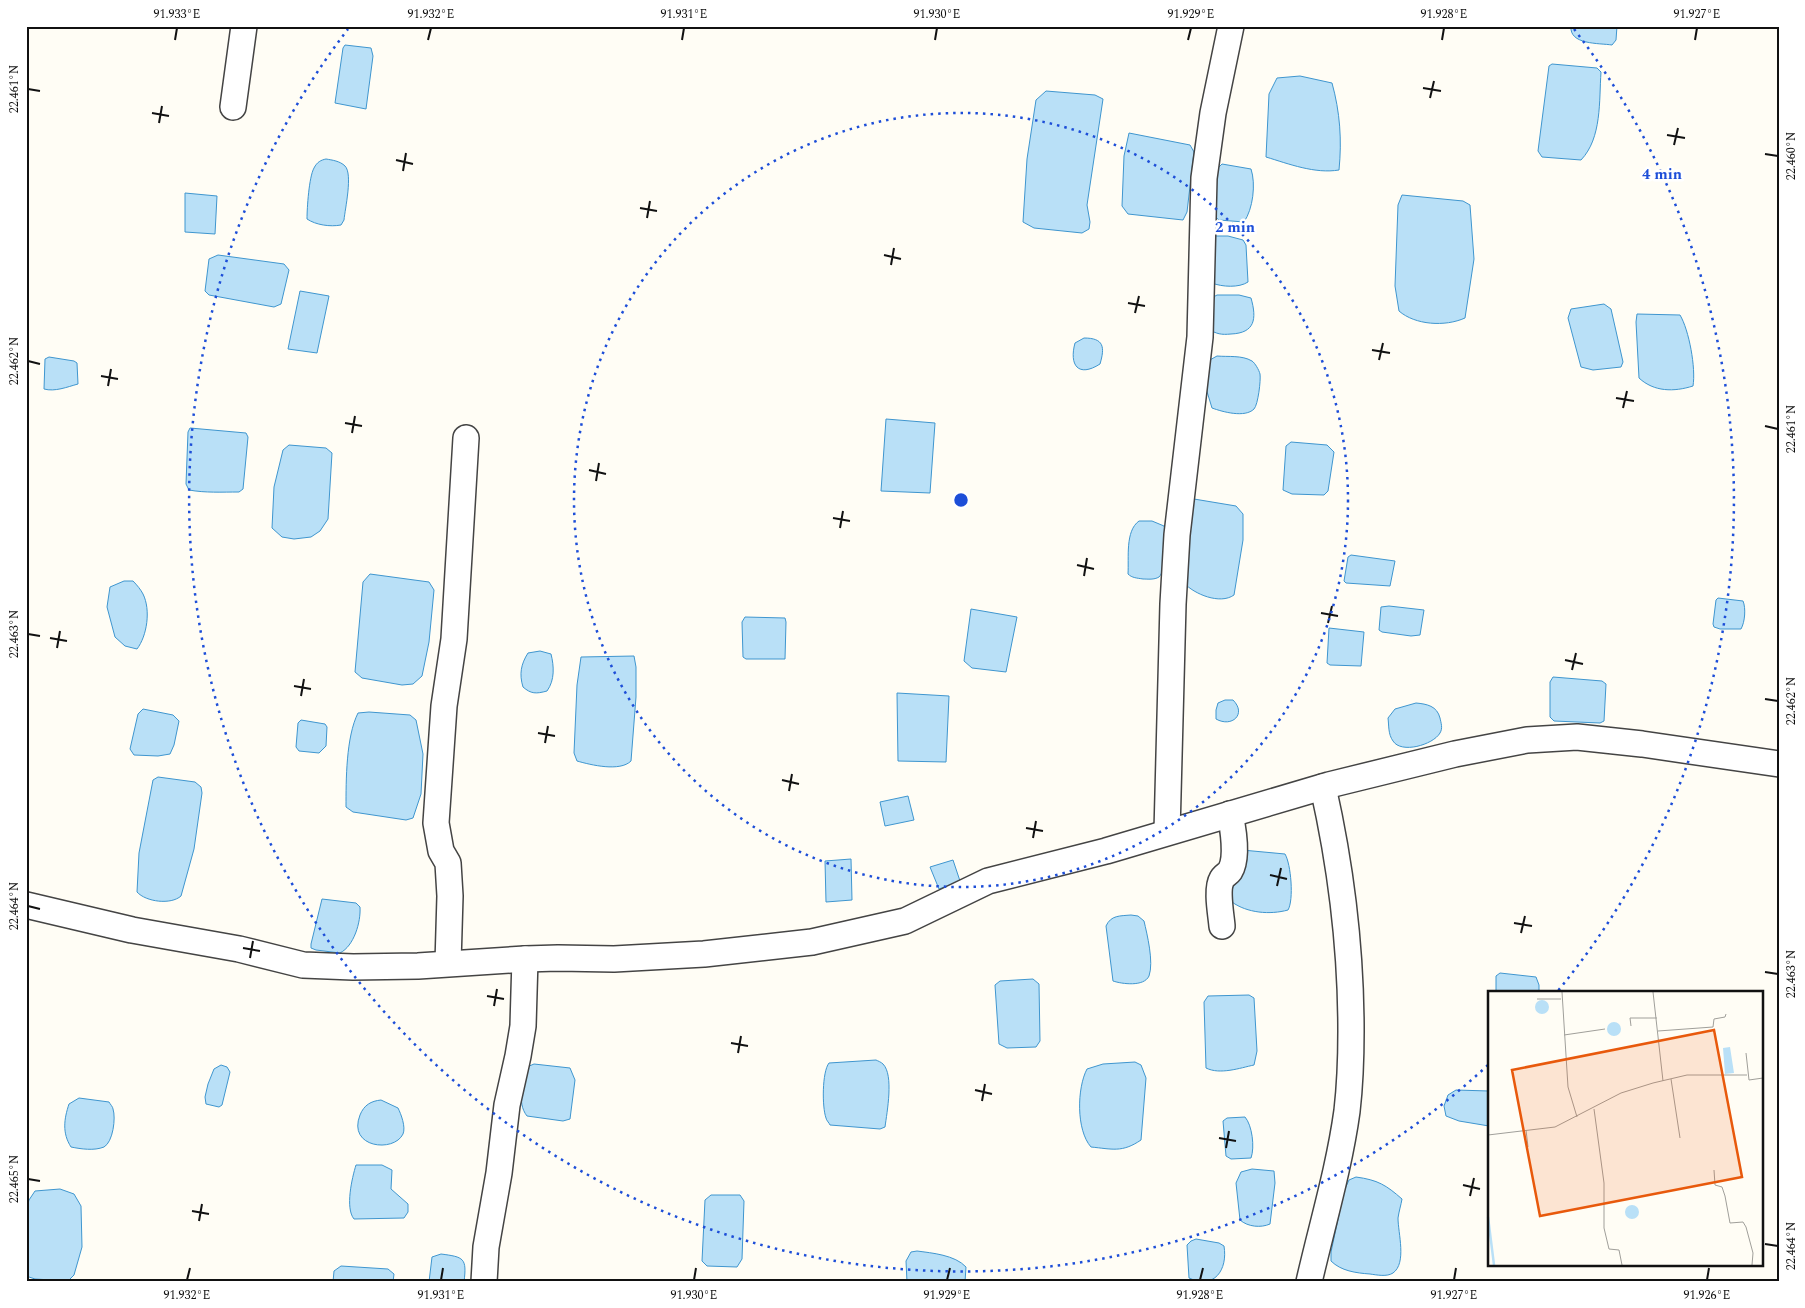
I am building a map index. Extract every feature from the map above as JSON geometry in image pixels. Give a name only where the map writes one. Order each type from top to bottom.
[{"type":"street","points":[[233,107],[244,26]]},
{"type":"street","points":[[1167,832],[1173,604],[1177,535],[1200,337],[1204,178],[1212,113],[1231,26]]},
{"type":"street","points":[[448,963],[450,896],[448,863],[442,851],[436,823],[444,706],[454,639],[466,438]]},
{"type":"street","points":[[26,905],[132,930],[238,949],[304,965],[353,967],[525,959],[614,959],[704,954],[812,942],[904,921],[988,881],[1106,851],[1323,787],[1455,754],[1518,742],[1577,737],[1642,744],[1779,764]]},
{"type":"street","points":[[1310,1282],[1340,1149],[1347,1109],[1351,1060],[1351,992],[1345,910],[1332,826],[1323,787]]},
{"type":"street","points":[[1222,926],[1221,880],[1230,871],[1233,860],[1233,827],[1230,814]]},
{"type":"street","points":[[484,1282],[486,1247],[499,1173],[507,1105],[523,1026],[525,959]]},
{"type":"water","points":[[1571,26],[1617,26],[1616,40],[1612,45],[1586,42],[1575,37]]},
{"type":"water","points":[[345,45],[371,48],[373,56],[366,109],[335,103]]},
{"type":"water","points":[[1552,64],[1597,68],[1601,72],[1596,130],[1588,151],[1581,160],[1542,157],[1538,151],[1549,66]]},
{"type":"water","points":[[1300,76],[1332,83],[1340,126],[1339,170],[1321,171],[1266,157],[1269,94],[1277,78]]},
{"type":"water","points":[[1046,91],[1095,95],[1103,99],[1087,205],[1090,222],[1089,229],[1082,233],[1034,228],[1023,222],[1027,159],[1036,100]]},
{"type":"water","points":[[1129,133],[1190,145],[1194,152],[1187,212],[1183,220],[1128,214],[1122,206],[1124,156]]},
{"type":"water","points":[[326,159],[341,163],[347,170],[348,192],[344,220],[341,225],[323,225],[307,219],[312,172],[318,163]]},
{"type":"water","points":[[1222,164],[1251,169],[1253,175],[1253,196],[1250,210],[1244,222],[1219,220],[1211,213],[1217,169]]},
{"type":"water","points":[[185,193],[217,196],[215,234],[185,232]]},
{"type":"water","points":[[1402,195],[1463,201],[1470,205],[1474,259],[1465,318],[1448,323],[1430,323],[1413,319],[1399,311],[1395,286],[1398,205]]},
{"type":"water","points":[[1212,236],[1228,236],[1243,240],[1246,245],[1248,282],[1230,286],[1212,283]]},
{"type":"water","points":[[218,255],[284,264],[289,270],[281,304],[274,307],[209,295],[205,291],[209,259]]},
{"type":"water","points":[[300,291],[329,296],[317,353],[288,349]]},
{"type":"water","points":[[1217,295],[1239,295],[1251,298],[1254,318],[1249,328],[1239,333],[1228,334],[1219,334],[1208,329],[1210,299]]},
{"type":"water","points":[[1604,304],[1611,309],[1623,362],[1621,367],[1593,370],[1581,367],[1568,318],[1571,309]]},
{"type":"water","points":[[1637,314],[1680,315],[1691,349],[1694,369],[1693,386],[1665,390],[1651,386],[1639,378]]},
{"type":"water","points":[[1084,338],[1096,340],[1102,348],[1100,364],[1086,370],[1077,367],[1073,358],[1075,343]]},
{"type":"water","points":[[1217,356],[1244,358],[1252,361],[1257,367],[1260,374],[1259,392],[1255,407],[1250,412],[1240,414],[1212,408],[1205,385],[1208,361]]},
{"type":"water","points":[[49,357],[77,363],[78,384],[57,390],[44,389],[45,359]]},
{"type":"water","points":[[886,419],[935,423],[930,493],[881,491]]},
{"type":"water","points":[[190,428],[246,433],[248,437],[243,489],[239,492],[189,490],[186,484],[188,432]]},
{"type":"water","points":[[1291,442],[1327,445],[1334,452],[1328,491],[1324,495],[1292,494],[1283,490],[1286,446]]},
{"type":"water","points":[[289,445],[326,448],[332,453],[328,519],[320,531],[311,537],[294,539],[282,537],[272,528],[274,487],[283,450]]},
{"type":"water","points":[[1194,499],[1236,506],[1243,514],[1243,540],[1234,595],[1228,598],[1208,597],[1194,591],[1184,583],[1189,543],[1186,531],[1191,504]]},
{"type":"water","points":[[1139,521],[1152,521],[1164,526],[1166,552],[1161,573],[1155,579],[1137,578],[1128,574],[1130,538],[1135,525]]},
{"type":"water","points":[[1351,555],[1395,561],[1390,586],[1346,583],[1344,581],[1348,557]]},
{"type":"water","points":[[370,574],[429,582],[434,590],[429,642],[422,676],[413,684],[402,685],[362,678],[355,672],[363,582]]},
{"type":"water","points":[[124,581],[133,581],[136,584],[143,594],[147,608],[147,623],[137,649],[125,646],[115,637],[107,607],[110,587]]},
{"type":"water","points":[[1718,598],[1743,601],[1745,615],[1741,629],[1720,629],[1714,627],[1716,600]]},
{"type":"water","points":[[1389,606],[1424,610],[1420,635],[1411,636],[1379,630],[1381,607]]},
{"type":"water","points":[[971,609],[1017,617],[1006,672],[972,668],[964,661]]},
{"type":"water","points":[[745,617],[785,618],[785,659],[746,659],[743,657],[742,622]]},
{"type":"water","points":[[1329,628],[1364,632],[1361,666],[1330,665],[1327,663]]},
{"type":"water","points":[[540,651],[551,654],[553,678],[547,691],[534,693],[523,687],[521,669],[528,653]]},
{"type":"water","points":[[634,656],[636,697],[631,761],[613,767],[597,766],[577,761],[574,753],[577,685],[581,657]]},
{"type":"water","points":[[1553,677],[1602,681],[1606,684],[1604,721],[1600,723],[1554,721],[1550,717],[1550,682]]},
{"type":"water","points":[[897,693],[949,696],[946,762],[898,761]]},
{"type":"water","points":[[1225,700],[1233,700],[1237,705],[1238,715],[1232,721],[1227,722],[1216,719],[1218,703]]},
{"type":"water","points":[[1416,703],[1428,705],[1437,711],[1442,727],[1441,731],[1431,741],[1424,744],[1410,747],[1397,745],[1390,736],[1388,718],[1395,709]]},
{"type":"water","points":[[143,709],[173,715],[179,721],[170,754],[158,756],[134,755],[130,749],[138,714]]},
{"type":"water","points":[[358,713],[410,715],[416,720],[423,754],[421,794],[413,818],[406,820],[353,812],[346,807],[346,784],[351,734]]},
{"type":"water","points":[[301,720],[325,724],[327,727],[326,746],[319,753],[299,751],[296,747],[298,723]]},
{"type":"water","points":[[158,777],[195,782],[201,787],[202,793],[194,849],[181,896],[171,901],[152,900],[137,892],[139,853],[153,780]]},
{"type":"water","points":[[908,796],[914,820],[885,826],[880,802]]},
{"type":"water","points":[[1242,850],[1285,854],[1291,882],[1291,898],[1288,910],[1274,912],[1252,911],[1232,902],[1231,895]]},
{"type":"water","points":[[851,859],[852,900],[826,902],[825,861]]},
{"type":"water","points":[[953,860],[960,881],[939,889],[930,867]]},
{"type":"water","points":[[322,899],[356,903],[360,907],[356,933],[345,950],[340,953],[311,948]]},
{"type":"water","points":[[1131,915],[1138,916],[1144,921],[1151,963],[1149,976],[1143,982],[1132,984],[1113,981],[1106,926],[1113,918]]},
{"type":"water","points":[[1500,973],[1536,977],[1539,991],[1496,991],[1496,976]]},
{"type":"water","points":[[1033,979],[1039,984],[1040,1041],[1036,1047],[1007,1048],[999,1044],[995,985],[1000,981]]},
{"type":"water","points":[[1249,995],[1254,998],[1257,1051],[1254,1065],[1224,1071],[1206,1068],[1204,1002],[1208,996]]},
{"type":"water","points":[[876,1060],[883,1064],[888,1076],[889,1094],[885,1127],[880,1129],[830,1125],[826,1119],[823,1098],[825,1074],[829,1063]]},
{"type":"water","points":[[1135,1062],[1141,1065],[1146,1078],[1141,1140],[1122,1148],[1091,1147],[1086,1140],[1083,1130],[1080,1109],[1081,1087],[1087,1069],[1103,1064]]},
{"type":"water","points":[[534,1064],[570,1068],[575,1080],[570,1119],[563,1121],[527,1116],[521,1099],[527,1067]]},
{"type":"water","points":[[221,1065],[227,1067],[230,1072],[222,1105],[219,1107],[206,1104],[205,1097],[214,1069]]},
{"type":"water","points":[[1456,1090],[1488,1091],[1488,1126],[1459,1121],[1446,1116],[1444,1106],[1448,1095]]},
{"type":"water","points":[[79,1098],[109,1102],[113,1107],[113,1130],[110,1140],[104,1147],[92,1149],[71,1147],[68,1142],[65,1126],[67,1110],[69,1104]]},
{"type":"water","points":[[381,1100],[398,1108],[402,1117],[403,1134],[391,1144],[373,1144],[366,1141],[360,1135],[358,1126],[360,1115],[366,1106],[374,1101]]},
{"type":"water","points":[[1245,1117],[1252,1136],[1253,1148],[1251,1158],[1231,1159],[1226,1156],[1223,1121],[1227,1118]]},
{"type":"water","points":[[356,1165],[382,1165],[392,1170],[391,1189],[408,1204],[408,1212],[404,1218],[354,1219],[351,1214],[350,1201],[351,1185]]},
{"type":"water","points":[[1252,1169],[1274,1171],[1275,1183],[1270,1224],[1251,1225],[1240,1220],[1236,1183],[1241,1172]]},
{"type":"water","points":[[1356,1177],[1381,1184],[1402,1199],[1398,1218],[1401,1247],[1400,1262],[1391,1274],[1354,1272],[1339,1267],[1331,1261],[1331,1252],[1344,1191],[1349,1180]]},
{"type":"water","points":[[60,1189],[74,1194],[81,1206],[82,1247],[74,1275],[68,1281],[35,1279],[26,1276],[26,1211],[29,1200],[35,1191]]},
{"type":"water","points":[[711,1195],[740,1195],[744,1201],[742,1259],[737,1267],[707,1266],[702,1261],[705,1200]]},
{"type":"water","points":[[1196,1239],[1219,1243],[1224,1246],[1224,1263],[1221,1270],[1217,1276],[1206,1281],[1189,1278],[1187,1245]]},
{"type":"water","points":[[917,1251],[943,1255],[961,1263],[966,1267],[965,1282],[907,1282],[906,1261],[911,1252]]},
{"type":"water","points":[[441,1254],[455,1256],[462,1260],[465,1268],[464,1282],[429,1282],[432,1257]]},
{"type":"water","points":[[341,1266],[388,1269],[394,1274],[393,1282],[333,1282],[334,1271]]}]
